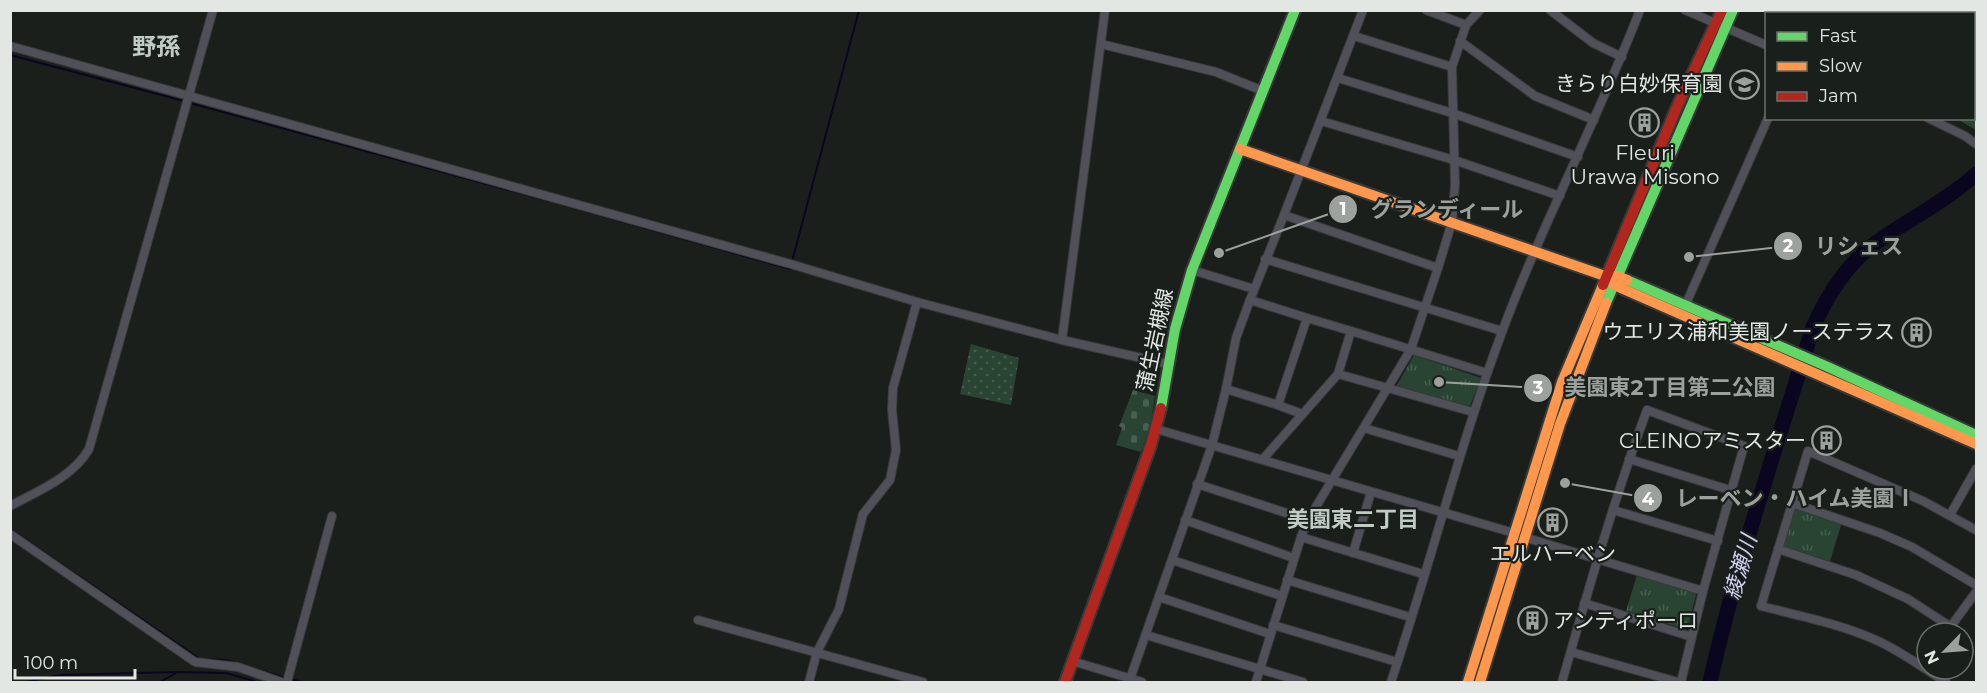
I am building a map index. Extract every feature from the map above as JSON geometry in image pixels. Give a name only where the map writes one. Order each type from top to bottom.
[{"type":"street","points":[[10,506],[60,478],[81,462],[89,449],[213,10]]},
{"type":"street","points":[[1062,340],[1105,10]]},
{"type":"street","name":"蒲生岩槻線","points":[[1065,682],[1156,429],[1182,301],[1192,270],[1295,10]]},
{"type":"street","points":[[1130,681],[1212,445],[1236,338],[1363,10]]},
{"type":"street","points":[[1426,10],[1466,25]]},
{"type":"street","points":[[1256,682],[1300,537],[1411,349],[1452,222],[1455,184],[1452,67],[1466,25],[1480,10]]},
{"type":"street","points":[[1550,10],[1593,44],[1622,57]]},
{"type":"street","points":[[1391,682],[1459,456],[1502,331],[1534,250],[1578,157],[1640,10]]},
{"type":"street","points":[[1685,10],[1765,44]]},
{"type":"street","points":[[1468,682],[1519,535],[1616,281],[1721,26],[1722,10]]},
{"type":"street","points":[[1480,682],[1562,382],[1676,109],[1721,26],[1733,10]]},
{"type":"street","points":[[1354,36],[1452,67]]},
{"type":"street","points":[[1460,41],[1535,96],[1594,120]]},
{"type":"street","points":[[1101,44],[1216,72],[1263,91]]},
{"type":"street","points":[[10,46],[917,302],[1062,340],[1168,364]]},
{"type":"street","points":[[1338,78],[1452,113],[1578,157]]},
{"type":"street","points":[[1685,306],[1767,120]]},
{"type":"street","points":[[1932,120],[1958,132],[1976,144]]},
{"type":"street","points":[[1321,121],[1454,160],[1560,196]]},
{"type":"street","points":[[1240,149],[1605,276],[1825,372],[1977,435]]},
{"type":"street","points":[[1284,214],[1437,268]]},
{"type":"street","points":[[1265,259],[1502,331]]},
{"type":"street","points":[[1192,270],[1254,289]]},
{"type":"street","points":[[1616,281],[1685,306],[1782,353]]},
{"type":"street","points":[[1250,300],[1487,373]]},
{"type":"street","points":[[809,682],[817,652],[839,609],[862,514],[890,480],[896,450],[892,410],[893,388],[917,302]]},
{"type":"street","points":[[1278,405],[1307,318]]},
{"type":"street","points":[[1263,459],[1338,374],[1351,331]]},
{"type":"street","points":[[1825,372],[1977,444]]},
{"type":"street","points":[[1338,374],[1473,412]]},
{"type":"street","points":[[1226,389],[1302,414]]},
{"type":"street","points":[[1562,682],[1597,560],[1647,410],[1744,446],[1680,682],[1571,652]]},
{"type":"street","points":[[1364,428],[1459,456]]},
{"type":"street","points":[[1156,429],[1703,591]]},
{"type":"street","points":[[1915,660],[1875,640],[1822,621],[1761,606],[1808,451],[1950,515],[1977,530]]},
{"type":"street","points":[[1629,459],[1733,491]]},
{"type":"street","points":[[1950,515],[1977,469]]},
{"type":"street","points":[[1197,484],[1308,520]]},
{"type":"street","points":[[1353,553],[1371,492]]},
{"type":"street","points":[[1792,502],[1880,533],[1912,547],[1977,585]]},
{"type":"street","points":[[1613,510],[1718,541]]},
{"type":"street","points":[[287,682],[332,516]]},
{"type":"street","points":[[1185,520],[1294,558]]},
{"type":"street","points":[[10,534],[195,662],[238,668],[281,682]]},
{"type":"street","points":[[1300,537],[1423,574]]},
{"type":"street","points":[[1778,549],[1856,575],[1908,599],[1936,621]]},
{"type":"street","points":[[1172,560],[1282,596]]},
{"type":"street","points":[[1287,580],[1410,616]]},
{"type":"street","points":[[1955,621],[1977,592]]},
{"type":"street","points":[[1159,597],[1270,634]]},
{"type":"street","points":[[1584,603],[1692,637]]},
{"type":"street","points":[[698,620],[923,682]]},
{"type":"street","points":[[1273,625],[1397,662]]},
{"type":"street","points":[[1146,635],[1304,682]]},
{"type":"street","points":[[1072,661],[1130,681],[1142,682]]},
{"type":"green space","points":[[1976,18],[1976,130],[1959,120],[1975,120]]},
{"type":"green space","points":[[971,344],[1019,358],[1011,405],[960,394]]},
{"type":"green space","points":[[1414,355],[1481,378],[1470,406],[1396,387]]},
{"type":"green space","points":[[1133,390],[1155,396],[1150,426],[1141,452],[1116,445],[1122,428],[1119,426]]},
{"type":"green space","points":[[1796,508],[1842,522],[1830,561],[1784,547],[1782,544],[1793,510]]},
{"type":"green space","points":[[1637,575],[1695,591],[1688,627],[1685,629],[1626,611]]},
{"type":"waterway","points":[[557,203],[790,269],[859,10]]},
{"type":"waterway","points":[[10,55],[184,101]]},
{"type":"waterway","points":[[190,103],[549,201]]},
{"type":"waterway","name":"綾瀬川","points":[[1710,682],[1732,592],[1758,504],[1813,327],[1824,304],[1845,272],[1863,253],[1952,193],[1976,174]]},
{"type":"waterway","points":[[10,529],[200,659],[226,660],[240,664]]},
{"type":"waterway","points":[[245,666],[286,678]]},
{"type":"waterway","points":[[26,682],[60,675],[178,672],[226,673],[257,682]]},
{"type":"waterway","points":[[160,682],[176,673]]},
{"type":"waterway","points":[[291,679],[302,682]]},
{"type":"traffic: fast","points":[[1161,408],[1175,329],[1192,270],[1295,10]]},
{"type":"traffic: fast","points":[[1606,303],[1733,10]]},
{"type":"traffic: fast","points":[[1627,280],[1828,367],[1976,435]]},
{"type":"traffic: slow","points":[[1240,149],[1605,276],[1617,276],[1627,280]]},
{"type":"traffic: slow","points":[[1610,280],[1614,285],[1976,444]]},
{"type":"traffic: slow","points":[[1468,682],[1562,382],[1603,285]]},
{"type":"traffic: slow","points":[[1480,682],[1560,424],[1606,303]]},
{"type":"traffic: jam","points":[[1603,285],[1676,109],[1722,10]]},
{"type":"traffic: jam","points":[[1065,682],[1151,445],[1161,408]]},
{"type":"place","name":"きらり白妙保育園","points":[[1744,84]]},
{"type":"place","name":"Fleuri Urawa Misono","points":[[1645,122]]},
{"type":"place","name":"グランディール","points":[[1219,253]]},
{"type":"place","name":"リシェス","points":[[1689,257]]},
{"type":"place","name":"ウエリス浦和美園ノーステラス","points":[[1916,332]]},
{"type":"place","name":"美園東2丁目第二公園","points":[[1439,382]]},
{"type":"place","name":"CLEINOアミスター","points":[[1827,441]]},
{"type":"place","name":"レーベン・ハイム美園Ⅰ","points":[[1565,483]]},
{"type":"place","name":"エルハーベン","points":[[1553,523]]},
{"type":"place","name":"アンティポーロ","points":[[1532,621]]},
{"type":"district","name":"野孫","points":[[156,47]]},
{"type":"district","name":"美園東二丁目","points":[[1353,519]]}]
